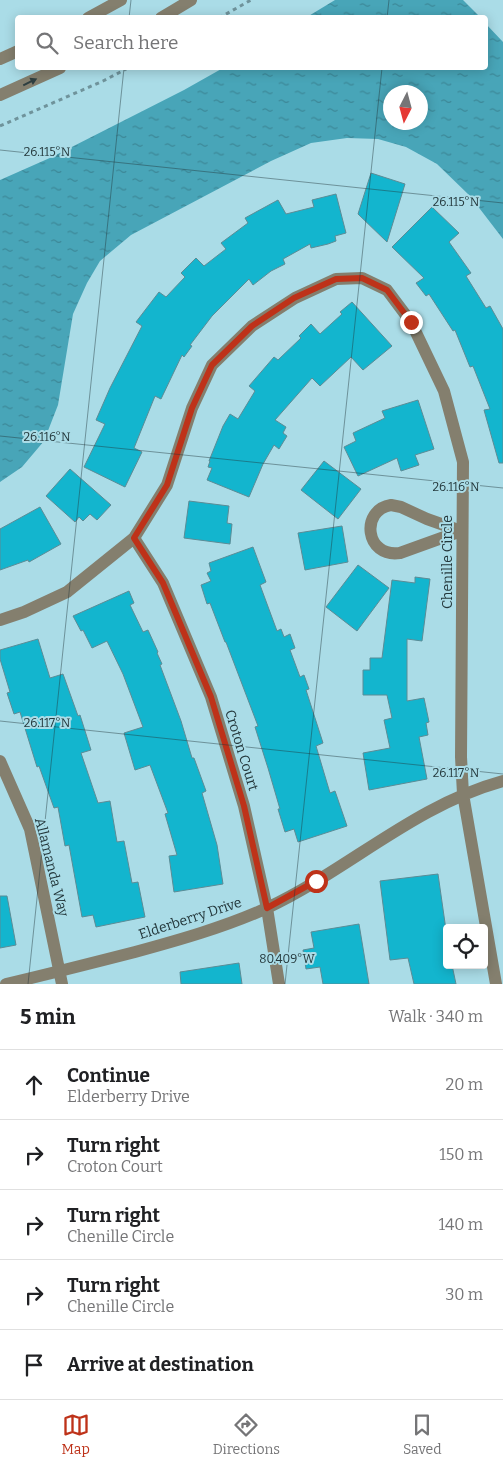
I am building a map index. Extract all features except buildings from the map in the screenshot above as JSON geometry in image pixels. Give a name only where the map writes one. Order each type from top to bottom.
[{"type":"street","points":[[94,15],[121,0]]},
{"type":"street","points":[[166,15],[191,0]]},
{"type":"street","points":[[0,59],[15,52]]},
{"type":"street","points":[[0,95],[56,70]]},
{"type":"street","name":"Chenille Circle","points":[[0,620],[24,612],[67,592],[134,538],[167,485],[192,408],[212,365],[252,326],[294,298],[336,279],[362,278],[387,290],[411,322],[444,391],[463,462],[460,757],[463,794],[496,984]]},
{"type":"street","points":[[391,505],[462,530],[396,553],[385,552],[378,548],[372,538],[371,524],[376,512],[383,507],[391,505]]},
{"type":"street","name":"Croton Court","points":[[134,538],[163,583],[211,697],[244,806],[267,908],[280,984]]},
{"type":"street","name":"Allamanda Way","points":[[0,761],[30,829],[61,978]]},
{"type":"street","name":"Elderberry Drive","points":[[6,984],[61,978],[191,937],[267,908],[316,881],[415,819],[463,794],[503,781]]},
{"type":"path","points":[[224,15],[250,0]]},
{"type":"path","points":[[0,126],[124,70]]},
{"type":"water","points":[[335,0],[463,0],[478,15],[310,15]]},
{"type":"water","points":[[488,26],[503,42],[503,239],[470,196],[437,164],[406,147],[378,139],[347,138],[311,143],[271,161],[131,235],[100,261],[87,283],[73,314],[58,405],[44,441],[22,467],[0,482],[0,180],[52,157],[219,70],[488,70]]},
{"type":"route","points":[[316,881],[267,908],[244,806],[211,697],[163,583],[134,538],[167,485],[192,408],[212,365],[252,326],[294,298],[336,279],[362,278],[387,290],[411,322]]}]
